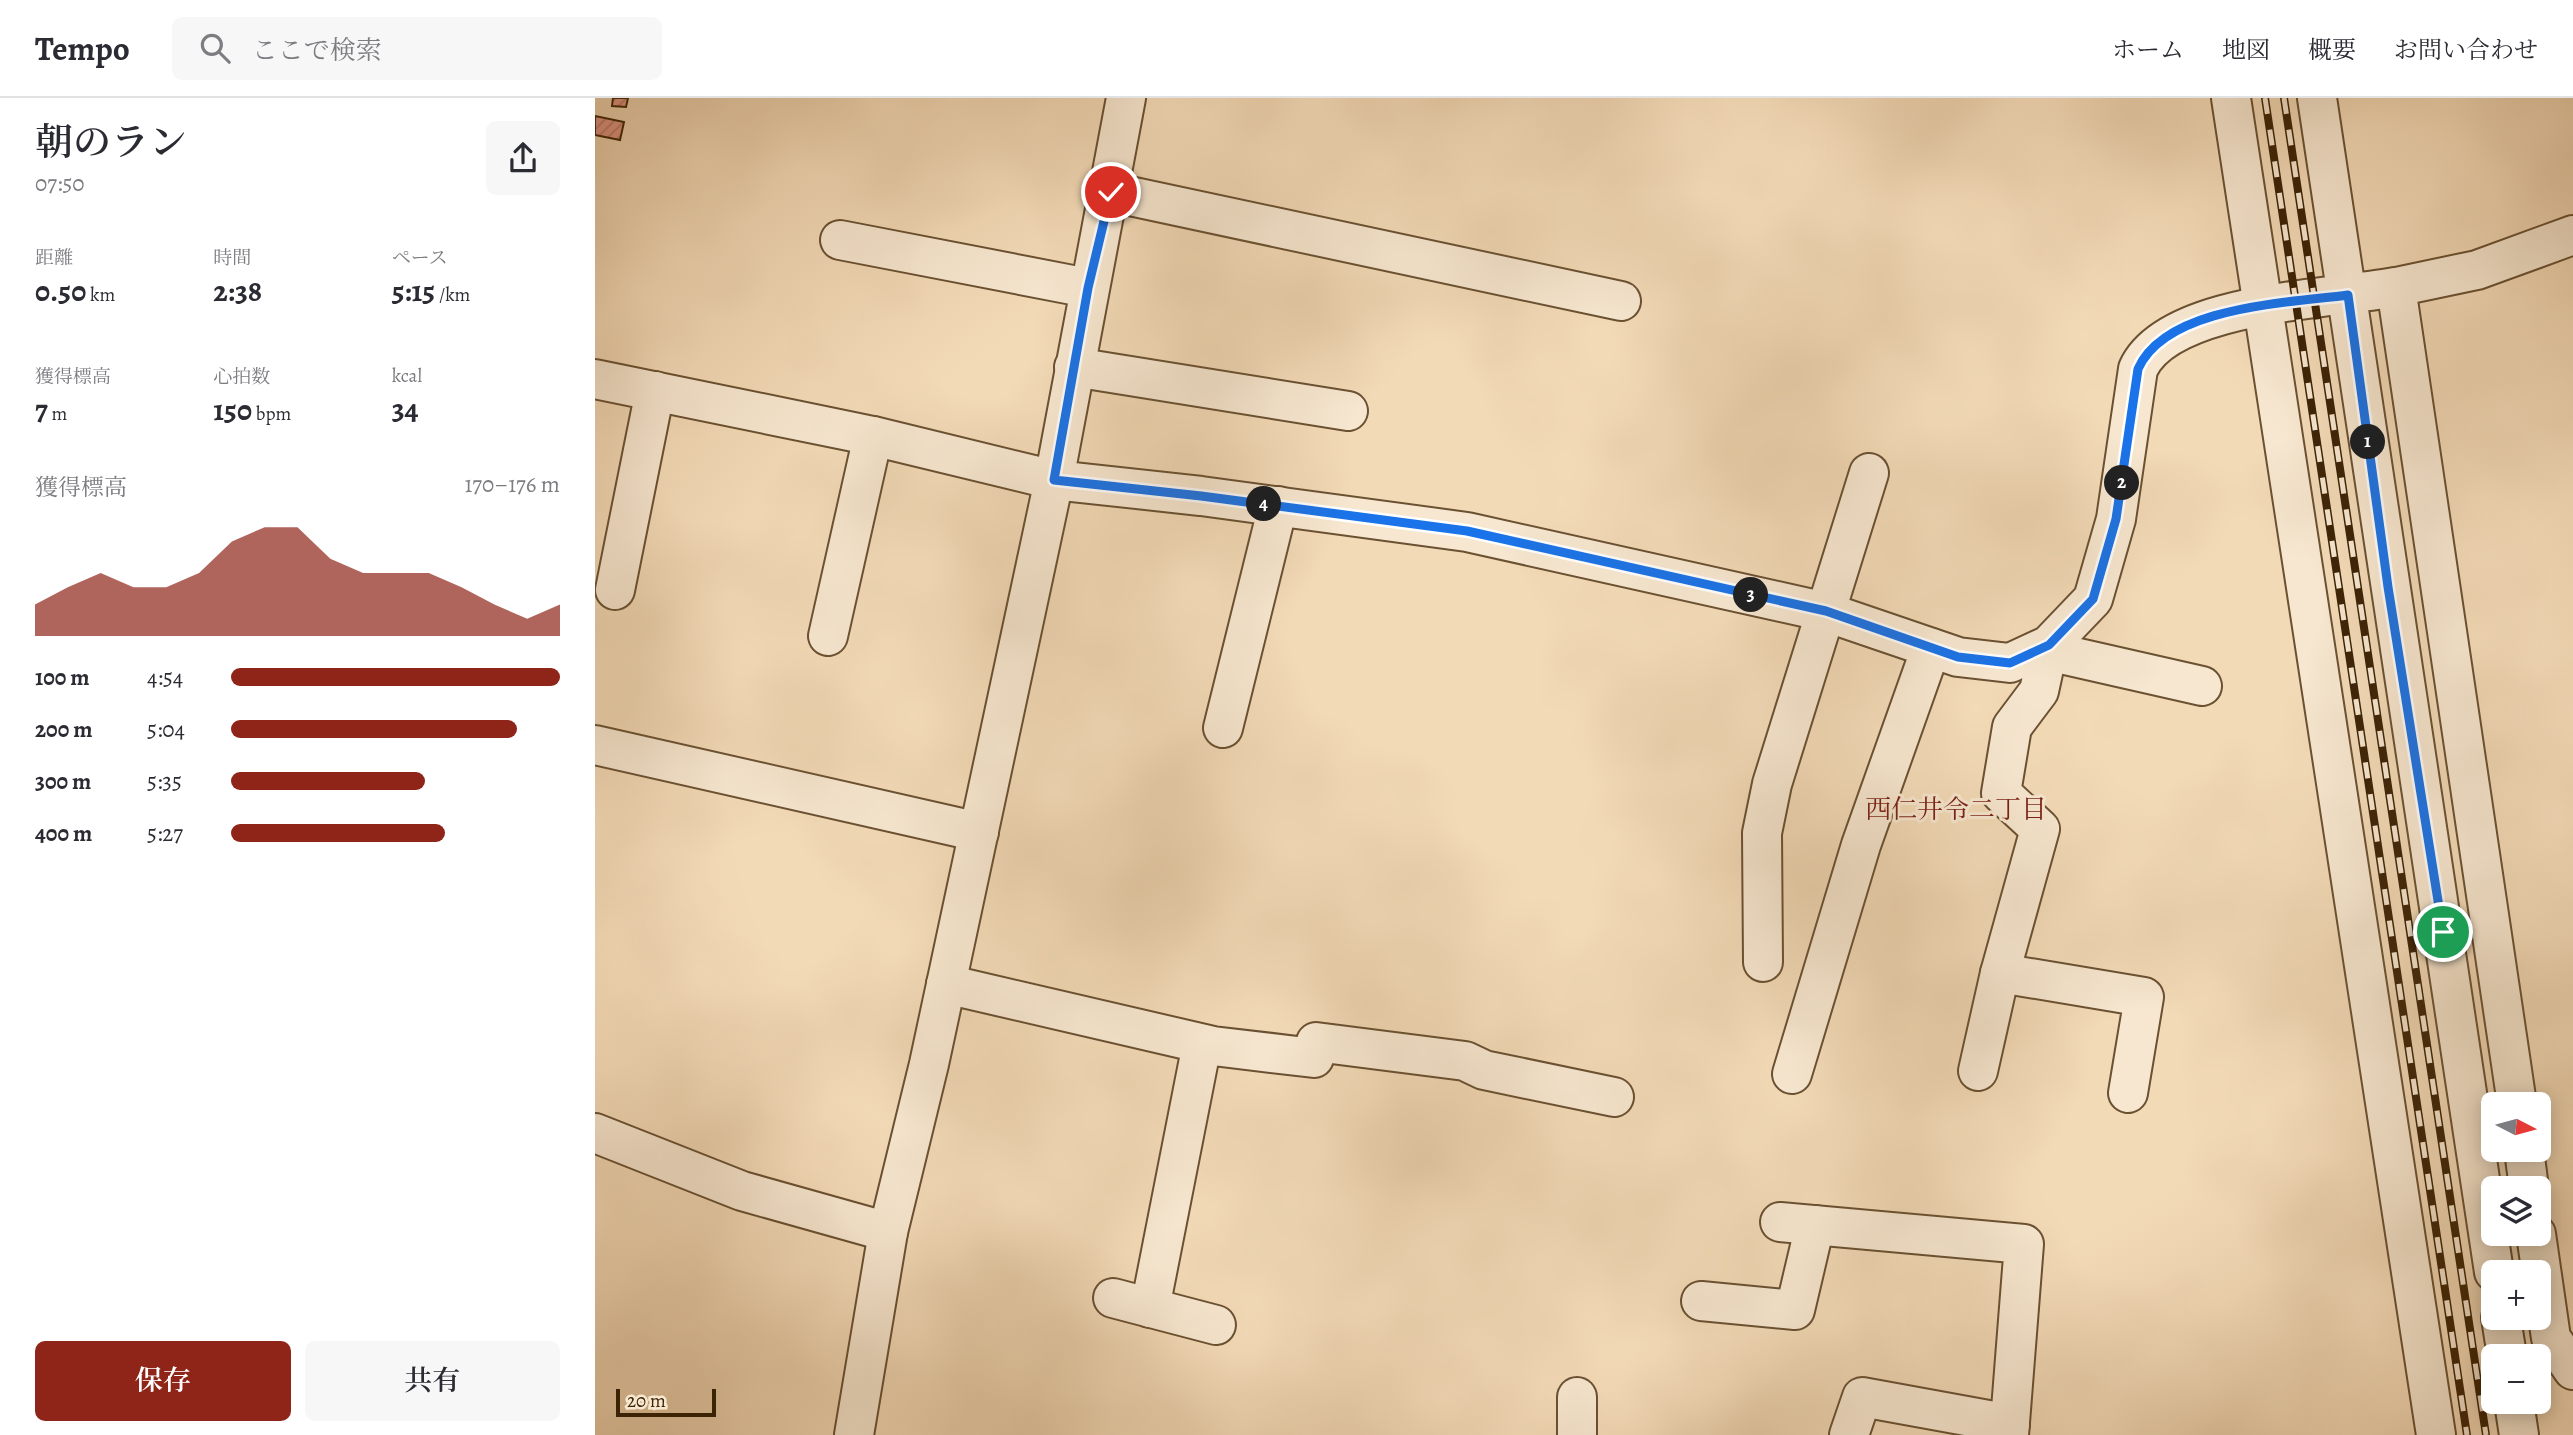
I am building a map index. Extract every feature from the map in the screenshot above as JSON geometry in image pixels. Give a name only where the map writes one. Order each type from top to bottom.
[{"type":"street","points":[[854,1435],[888,1232],[946,985],[1054,480],[1088,288],[1111,192],[1126,98]]},
{"type":"street","points":[[2231,98],[2436,1435]]},
{"type":"street","points":[[2317,98],[2348,295],[2388,587],[2492,1260]]},
{"type":"street","points":[[1111,192],[1621,301]]},
{"type":"street","points":[[595,379],[873,436],[1054,480],[1467,531],[1826,611],[1958,657],[2010,663],[2049,645],[2093,599],[2107,558],[2116,519],[2138,369],[2144,355],[2155,344],[2212,316],[2348,295],[2477,270],[2573,235]]},
{"type":"street","points":[[840,240],[1088,288]]},
{"type":"street","points":[[2396,286],[2515,1092]]},
{"type":"street","points":[[1074,366],[1348,411]]},
{"type":"street","points":[[615,590],[655,391]]},
{"type":"street","points":[[828,636],[873,436]]},
{"type":"street","points":[[1763,962],[1762,833],[1772,784],[1869,473]]},
{"type":"street","points":[[1223,728],[1277,506]]},
{"type":"street","points":[[2049,645],[2061,654],[2202,686]]},
{"type":"street","points":[[1978,1071],[2000,973],[2040,829],[2001,793],[2012,727],[2039,691],[2049,645]]},
{"type":"street","points":[[1792,1074],[1861,845],[1931,648]]},
{"type":"street","points":[[595,744],[979,832]]},
{"type":"street","points":[[2000,973],[2144,997],[2128,1093]]},
{"type":"street","points":[[946,985],[1202,1044],[1314,1058],[1316,1042],[1465,1061],[1484,1070],[1614,1097]]},
{"type":"street","points":[[1150,1308],[1202,1044]]},
{"type":"street","points":[[595,1133],[741,1191],[888,1232]]},
{"type":"street","points":[[1701,1301],[1795,1310],[1797,1224],[2024,1244],[2010,1429],[1862,1397],[1849,1435]]},
{"type":"street","points":[[2538,1246],[2551,1338],[2573,1370]]},
{"type":"street","points":[[1112,1298],[1216,1325]]},
{"type":"street","points":[[1577,1397],[1577,1435]]},
{"type":"street","points":[[2516,1414],[2519,1435]]},
{"type":"building","points":[[613,98],[628,98],[626,107],[612,106]]},
{"type":"building","points":[[595,116],[624,122],[620,140],[595,135]]},
{"type":"railway","points":[[2265,98],[2467,1435]]},
{"type":"railway","points":[[2284,98],[2486,1435]]},
{"type":"district","name":"西仁井令二丁目","points":[[1956,809]]},
{"type":"route","points":[[1111,192],[1088,288],[1054,480],[1201,496],[1467,531],[1826,611],[1958,657],[2010,663],[2049,645],[2093,599],[2107,558],[2116,519],[2138,369],[2144,355],[2155,344],[2212,316],[2348,295],[2388,587],[2443,932]]}]
